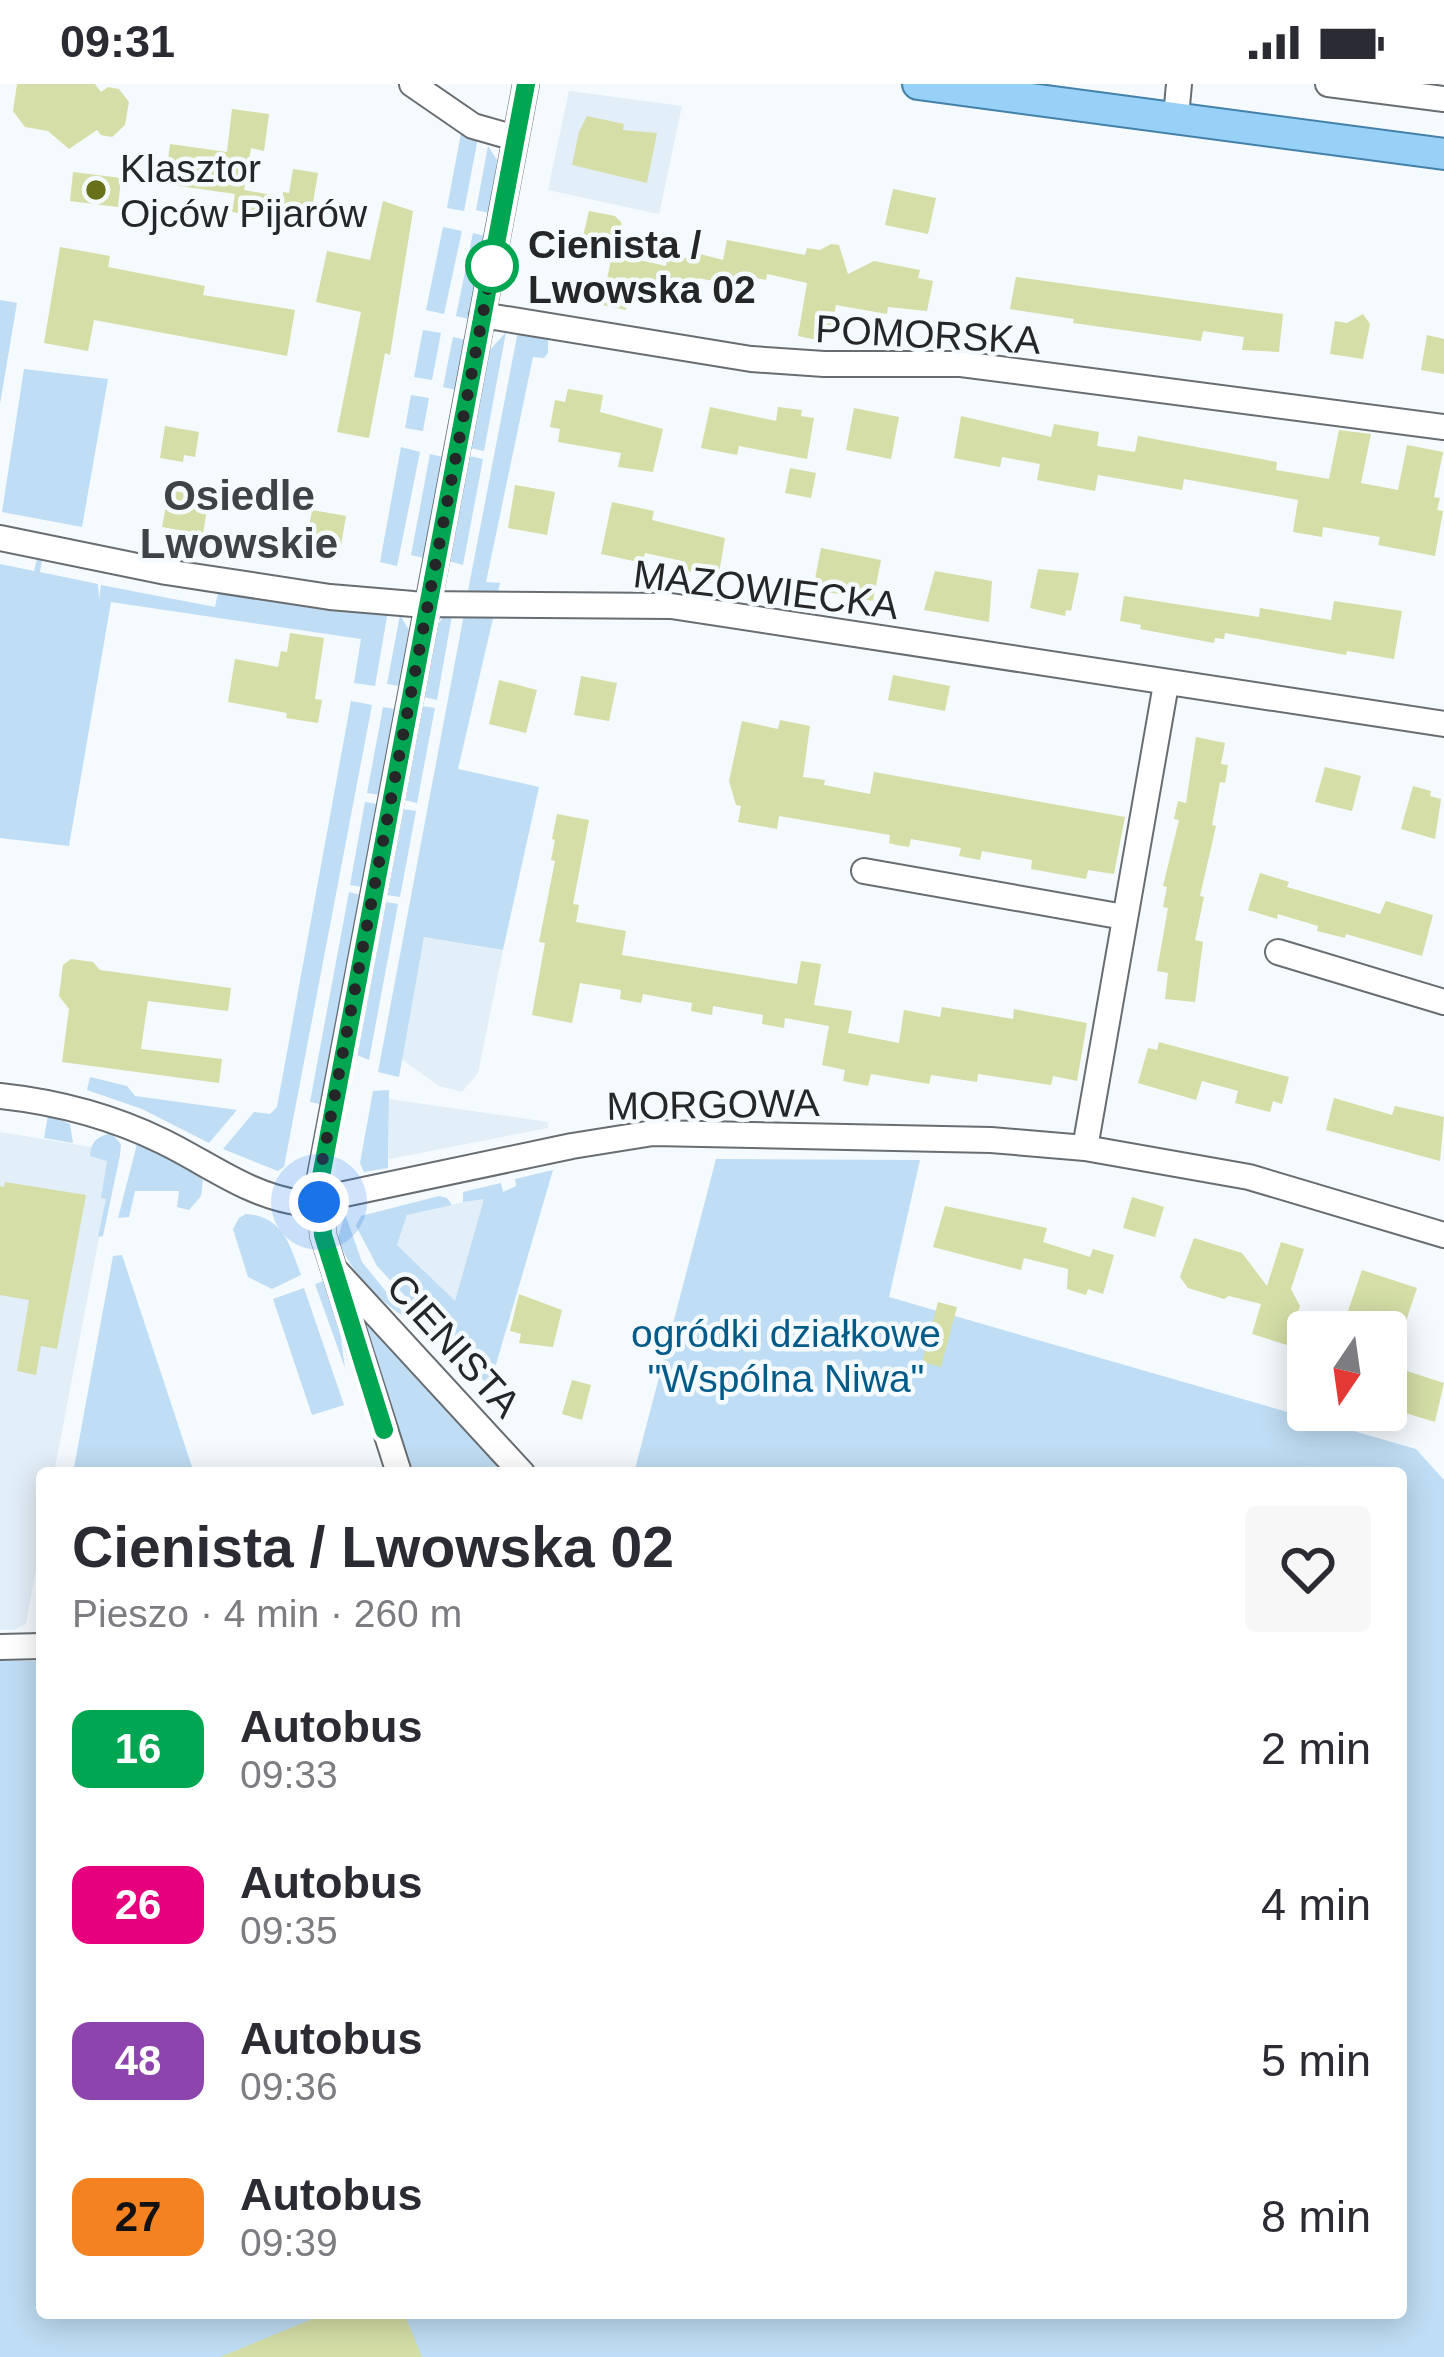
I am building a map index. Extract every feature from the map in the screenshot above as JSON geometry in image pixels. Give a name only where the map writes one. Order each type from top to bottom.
[{"type":"main road","points":[[918,84],[1441,151]]},
{"type":"street","points":[[412,84],[473,126],[515,138]]},
{"type":"street","name":"CIENISTA","points":[[397,1467],[333,1268],[319,1202],[322,1163],[526,84]]},
{"type":"street","points":[[1176,117],[1179,84]]},
{"type":"street","points":[[1328,84],[1444,99]]},
{"type":"street","name":"POMORSKA","points":[[482,315],[751,359],[961,364],[1444,428]]},
{"type":"street","name":"MAZOWIECKA","points":[[0,538],[166,572],[330,597],[671,606],[1444,724]]},
{"type":"street","points":[[1085,1148],[1166,684]]},
{"type":"street","points":[[864,871],[1124,917]]},
{"type":"street","points":[[1278,952],[1444,1002]]},
{"type":"street","name":"MORGOWA","points":[[0,1096],[112,1121],[290,1202],[319,1202],[572,1146],[653,1133],[992,1140],[1085,1148],[1249,1177],[1444,1235]]},
{"type":"street","name":"CIENISTA","points":[[333,1268],[516,1467]]},
{"type":"street","points":[[0,1647],[36,1646]]},
{"type":"shaded area","points":[[569,91],[682,106],[659,214],[548,190]]},
{"type":"shaded area","points":[[424,937],[503,950],[478,1073],[462,1092],[439,1086],[401,1059]]},
{"type":"shaded area","points":[[389,1099],[548,1122],[548,1128],[389,1159]]},
{"type":"shaded area","points":[[0,1132],[91,1147],[113,1164],[55,1467],[36,1467],[36,1569],[26,1624],[0,1630]]},
{"type":"shaded area","points":[[485,1197],[455,1302],[397,1245],[407,1215]]},
{"type":"green space","points":[[462,128],[478,138],[464,211],[447,208]]},
{"type":"green space","points":[[488,146],[497,160],[489,213],[476,210]]},
{"type":"green space","points":[[443,227],[462,231],[444,314],[426,310]]},
{"type":"green space","points":[[473,233],[485,236],[469,319],[456,316]]},
{"type":"green space","points":[[0,300],[17,303],[0,404]]},
{"type":"green space","points":[[423,330],[441,333],[432,380],[414,377]]},
{"type":"green space","points":[[518,331],[548,336],[548,353],[544,358],[533,357],[486,582],[500,583],[498,592],[468,591]]},
{"type":"green space","points":[[506,332],[484,451],[470,448],[490,350]]},
{"type":"green space","points":[[453,337],[466,340],[456,390],[443,387]]},
{"type":"green space","points":[[24,369],[108,379],[82,527],[2,512]]},
{"type":"green space","points":[[411,395],[429,398],[423,431],[405,428]]},
{"type":"green space","points":[[401,447],[420,452],[397,566],[380,562]]},
{"type":"green space","points":[[430,454],[443,457],[424,558],[411,555]]},
{"type":"green space","points":[[469,456],[483,459],[463,565],[449,561]]},
{"type":"green space","points":[[38,554],[43,555],[40,572],[98,584],[99,599],[101,585],[215,607],[219,588],[388,611],[375,686],[354,683],[361,639],[111,602],[69,846],[0,838],[0,564],[34,571]]},
{"type":"green space","points":[[464,614],[494,614],[458,769],[539,787],[503,950],[424,937],[399,1077],[378,1072]]},
{"type":"green space","points":[[400,615],[409,630],[399,686],[387,684]]},
{"type":"green space","points":[[452,615],[437,700],[424,697],[437,626],[443,617]]},
{"type":"green space","points":[[351,701],[372,705],[284,1167],[278,1171],[223,1149],[254,1112],[270,1114],[277,1107]]},
{"type":"green space","points":[[422,706],[435,708],[417,803],[404,800]]},
{"type":"green space","points":[[383,707],[395,709],[379,795],[367,793]]},
{"type":"green space","points":[[365,802],[377,804],[361,887],[350,885]]},
{"type":"green space","points":[[403,809],[416,811],[400,897],[387,895]]},
{"type":"green space","points":[[349,892],[360,895],[320,1104],[310,1102]]},
{"type":"green space","points":[[386,902],[398,904],[369,1060],[357,1055]]},
{"type":"green space","points":[[90,1077],[127,1086],[135,1096],[237,1110],[209,1143],[142,1109],[87,1090]]},
{"type":"green space","points":[[389,1090],[388,1168],[364,1172],[360,1163],[373,1091]]},
{"type":"green space","points":[[48,1115],[70,1124],[73,1143],[44,1138]]},
{"type":"green space","points":[[111,1133],[121,1144],[120,1155],[103,1236],[98,1237],[107,1161],[90,1156],[96,1140]]},
{"type":"green space","points":[[137,1144],[186,1166],[203,1180],[201,1196],[189,1210],[177,1207],[179,1191],[135,1191],[129,1217],[118,1218]]},
{"type":"green space","name":"ogródki działkowe \"Wspólna Niwa\"","points":[[716,1159],[920,1160],[889,1297],[1287,1412],[1287,1431],[1354,1431],[1416,1449],[1444,1480],[1444,2357],[0,2357],[0,1661],[36,1661],[36,2319],[1407,2319],[1407,1467],[636,1467]]},
{"type":"green space","points":[[553,1170],[487,1384],[377,1266],[356,1226],[361,1216],[447,1198],[452,1205],[407,1215],[397,1245],[455,1301],[484,1199],[463,1202],[463,1192],[501,1183],[503,1192],[516,1186],[515,1179]]},
{"type":"green space","points":[[246,1214],[277,1226],[301,1275],[272,1289],[248,1277],[233,1229]]},
{"type":"green space","points":[[345,1214],[362,1262],[409,1320],[357,1274],[338,1238]]},
{"type":"green space","points":[[122,1255],[192,1467],[74,1467],[113,1256]]},
{"type":"green space","points":[[324,1281],[340,1332],[345,1368],[315,1284]]},
{"type":"green space","points":[[304,1288],[344,1405],[312,1415],[273,1299]]},
{"type":"green space","points":[[362,1316],[502,1467],[411,1467]]},
{"type":"building","points":[[17,84],[95,84],[101,92],[108,87],[119,89],[129,102],[125,125],[112,137],[97,130],[69,149],[48,131],[25,127],[13,111]]},
{"type":"building","points":[[232,109],[269,114],[264,151],[251,148],[244,190],[283,197],[283,192],[289,193],[293,169],[318,173],[309,226],[232,212],[235,194],[165,184],[170,144],[227,152]]},
{"type":"building","points":[[587,116],[624,124],[623,130],[657,133],[647,183],[572,165]]},
{"type":"building","name":"Klasztor Ojców Pijarów","points":[[73,172],[121,178],[118,207],[70,201]]},
{"type":"building","points":[[893,189],[936,198],[928,234],[885,225]]},
{"type":"building","points":[[383,201],[413,211],[390,355],[385,353],[369,438],[337,432],[361,312],[316,302],[327,251],[370,260]]},
{"type":"building","points":[[589,211],[615,216],[621,222],[620,253],[581,245]]},
{"type":"building","points":[[727,240],[805,255],[807,248],[839,245],[848,274],[874,261],[920,270],[918,278],[933,281],[927,311],[888,307],[887,314],[836,305],[830,335],[819,332],[817,340],[798,336],[807,283],[767,274],[766,280],[756,278],[754,289],[698,278],[688,304],[630,289],[626,310],[602,305],[612,254],[666,266],[668,254],[723,260]]},
{"type":"building","points":[[60,247],[110,256],[108,267],[205,286],[203,295],[295,310],[287,356],[94,320],[88,351],[44,343]]},
{"type":"building","points":[[1016,277],[1283,314],[1279,352],[1242,350],[1244,337],[1203,331],[1201,341],[1010,309]]},
{"type":"building","points":[[1363,314],[1370,324],[1363,359],[1330,354],[1335,321],[1347,323]]},
{"type":"building","points":[[1427,335],[1444,339],[1444,374],[1421,370]]},
{"type":"building","points":[[568,389],[603,395],[600,412],[663,429],[653,472],[618,467],[621,453],[558,442],[560,429],[550,427],[555,400],[565,402]]},
{"type":"building","points":[[710,407],[776,421],[778,407],[802,410],[801,416],[814,418],[807,459],[739,446],[737,455],[701,448]]},
{"type":"building","points":[[854,408],[899,417],[891,459],[846,450]]},
{"type":"building","points":[[961,416],[1051,437],[1054,424],[1099,432],[1097,446],[1135,452],[1138,436],[1277,462],[1276,470],[1329,479],[1339,430],[1371,434],[1361,483],[1398,490],[1407,445],[1443,452],[1434,497],[1440,498],[1437,510],[1443,511],[1435,556],[1378,545],[1380,537],[1323,527],[1322,537],[1293,532],[1298,500],[1184,479],[1182,490],[1098,475],[1095,491],[1037,480],[1040,464],[1002,457],[1000,467],[954,458]]},
{"type":"building","points":[[165,426],[199,432],[195,457],[184,455],[183,462],[160,458]]},
{"type":"building","points":[[790,468],[816,473],[811,498],[785,493]]},
{"type":"building","points":[[515,485],[555,492],[547,535],[508,528]]},
{"type":"building","points":[[169,490],[209,497],[203,534],[162,527]]},
{"type":"building","points":[[612,502],[654,511],[652,520],[725,538],[719,573],[680,571],[682,561],[645,553],[643,563],[601,554]]},
{"type":"building","points":[[312,510],[346,516],[339,557],[305,550]]},
{"type":"building","points":[[821,548],[881,560],[873,601],[813,589]]},
{"type":"building","points":[[1038,569],[1079,573],[1071,611],[1066,610],[1065,616],[1030,608]]},
{"type":"building","points":[[935,571],[992,581],[989,622],[924,610]]},
{"type":"building","points":[[1124,596],[1259,617],[1260,608],[1331,620],[1334,601],[1402,611],[1394,659],[1225,633],[1224,639],[1215,638],[1214,643],[1140,629],[1141,625],[1120,621]]},
{"type":"building","points":[[290,633],[324,638],[315,699],[322,700],[318,723],[228,702],[235,659],[278,667]]},
{"type":"building","points":[[893,675],[950,686],[945,711],[888,700]]},
{"type":"building","points":[[581,676],[617,683],[609,721],[574,715]]},
{"type":"building","points":[[499,680],[537,690],[526,733],[489,724]]},
{"type":"building","points":[[780,720],[810,726],[803,777],[825,780],[824,785],[870,794],[874,772],[1125,817],[1114,874],[1088,870],[1086,879],[1031,869],[1032,860],[982,851],[980,860],[959,856],[961,848],[911,839],[909,847],[896,845],[889,843],[890,835],[779,816],[777,829],[738,822],[741,806],[736,805],[729,781],[742,721],[778,729]]},
{"type":"building","points":[[1196,737],[1225,743],[1221,764],[1228,765],[1225,783],[1220,782],[1212,825],[1216,826],[1200,896],[1204,897],[1195,940],[1203,942],[1195,1002],[1165,999],[1168,973],[1157,971],[1168,908],[1163,907],[1167,887],[1163,886],[1179,820],[1174,819],[1178,801],[1186,803]]},
{"type":"building","points":[[1325,767],[1361,776],[1352,811],[1315,802]]},
{"type":"building","points":[[1413,786],[1441,799],[1435,839],[1401,829]]},
{"type":"building","points":[[557,814],[589,820],[573,904],[579,905],[576,922],[626,931],[622,955],[797,984],[801,961],[821,964],[814,1005],[852,1011],[848,1033],[899,1043],[904,1010],[940,1017],[942,1007],[1013,1019],[1014,1009],[1087,1023],[1077,1081],[1053,1076],[1051,1085],[978,1074],[977,1082],[931,1075],[929,1084],[871,1074],[868,1086],[843,1081],[845,1070],[822,1065],[829,1026],[785,1018],[784,1028],[762,1024],[763,1015],[713,1006],[712,1015],[691,1011],[692,1003],[643,994],[641,1003],[620,999],[621,990],[580,983],[572,1023],[532,1015],[545,943],[539,942],[555,861],[551,860]]},
{"type":"building","points":[[1260,873],[1289,882],[1287,887],[1380,914],[1386,901],[1433,915],[1422,956],[1346,934],[1345,938],[1317,931],[1318,926],[1278,914],[1277,919],[1248,910]]},
{"type":"building","points":[[71,959],[93,962],[100,970],[231,988],[228,1011],[148,1001],[141,1049],[222,1059],[219,1083],[62,1062],[69,1009],[59,996],[63,965]]},
{"type":"building","points":[[1159,1042],[1289,1077],[1282,1104],[1273,1101],[1270,1112],[1235,1103],[1238,1091],[1202,1081],[1196,1100],[1138,1083],[1148,1048],[1157,1050]]},
{"type":"building","points":[[1334,1098],[1392,1115],[1395,1106],[1444,1117],[1440,1161],[1326,1130]]},
{"type":"building","points":[[5,1182],[86,1195],[57,1349],[41,1346],[36,1375],[17,1371],[29,1300],[0,1295],[0,1186]]},
{"type":"building","points":[[1132,1197],[1164,1207],[1155,1237],[1123,1228]]},
{"type":"building","points":[[945,1206],[1047,1228],[1043,1242],[1090,1257],[1093,1249],[1114,1255],[1103,1294],[1067,1289],[1068,1269],[1024,1258],[1021,1270],[933,1247]]},
{"type":"building","points":[[1194,1238],[1242,1253],[1267,1286],[1281,1242],[1304,1249],[1291,1289],[1300,1306],[1298,1311],[1287,1311],[1287,1345],[1252,1334],[1261,1304],[1188,1288],[1180,1277]]},
{"type":"building","points":[[1362,1270],[1417,1288],[1407,1318],[1407,1311],[1348,1311]]},
{"type":"building","points":[[519,1294],[562,1310],[553,1347],[519,1343],[521,1334],[510,1331]]},
{"type":"building","points":[[938,1302],[957,1307],[941,1367],[922,1362]]},
{"type":"building","points":[[1407,1371],[1444,1383],[1435,1422],[1407,1413]]},
{"type":"building","points":[[572,1380],[591,1385],[582,1420],[562,1414]]},
{"type":"building","points":[[312,2319],[406,2319],[422,2357],[220,2357]]},
{"type":"bus line","name":"16","points":[[384,1430],[323,1235],[322,1163],[526,84]]},
{"type":"place","name":"Klasztor Ojców Pijarów","points":[[96,190]]},
{"type":"place","name":"Cienista / Lwowska 02","points":[[492,266]]},
{"type":"district","name":"Osiedle Lwowskie","points":[[239,519]]},
{"type":"route","points":[[319,1202],[322,1163],[492,266]]}]
